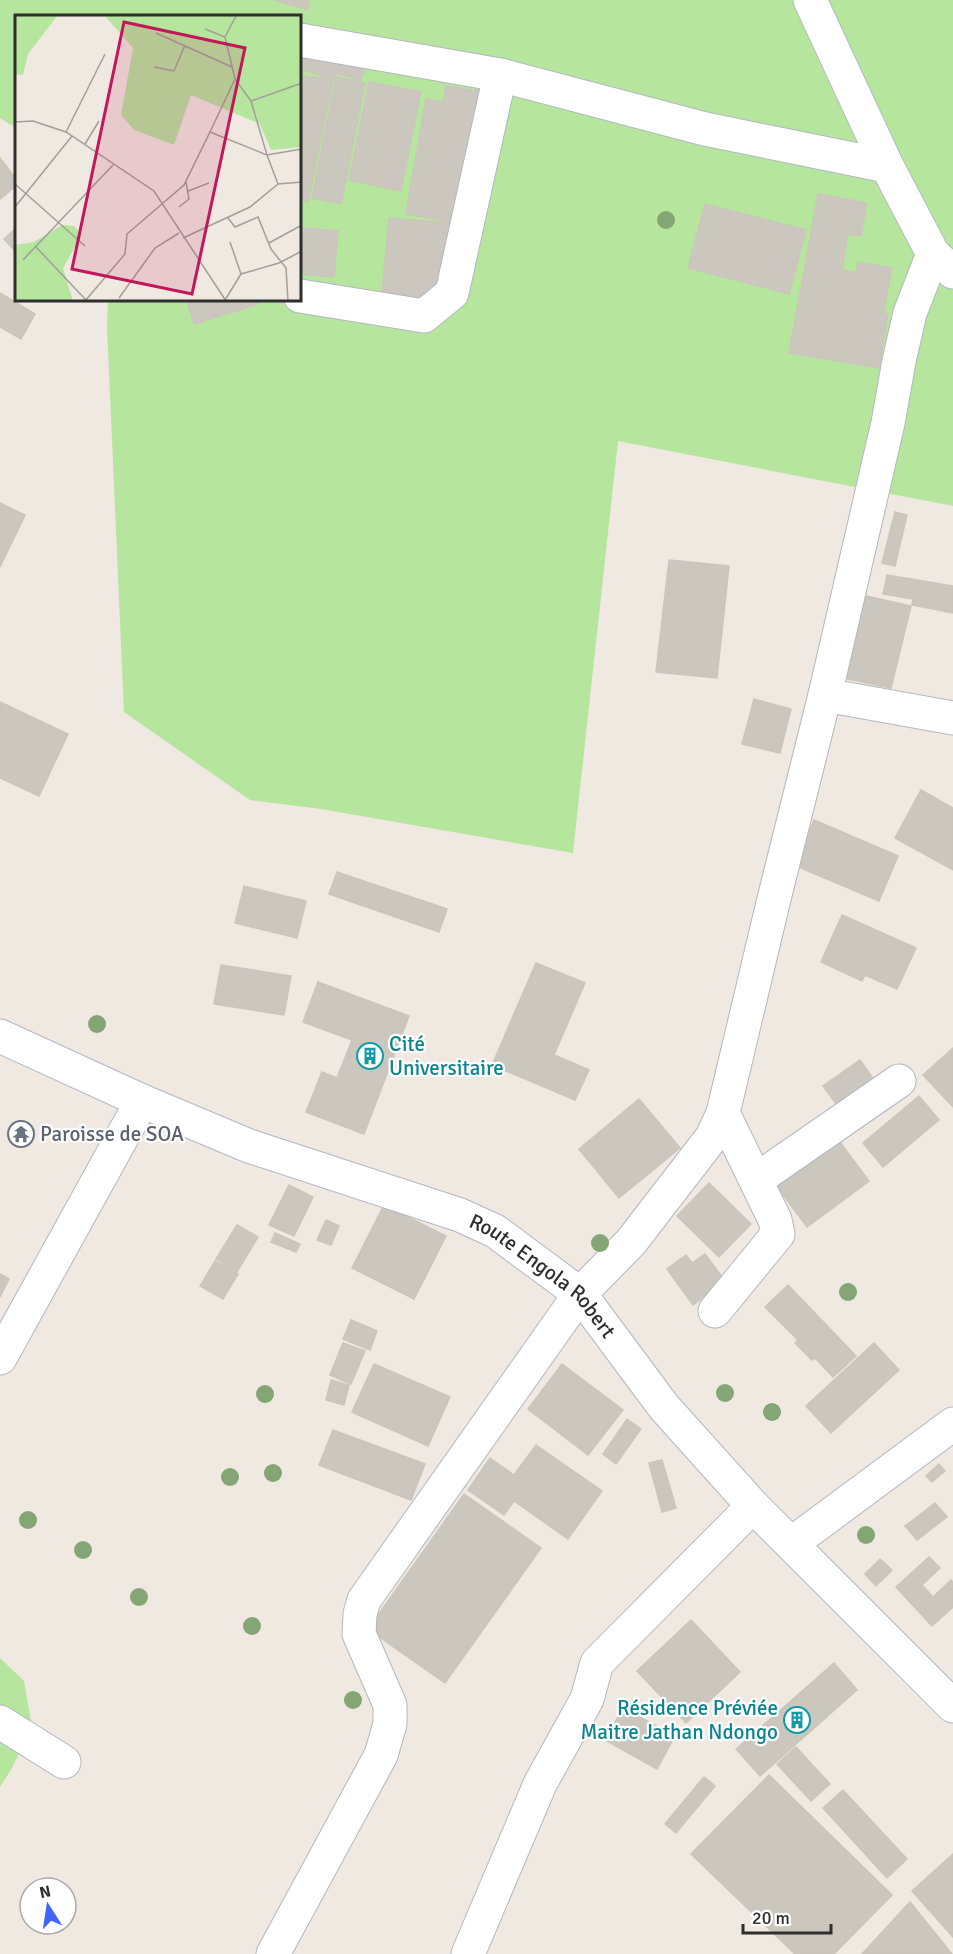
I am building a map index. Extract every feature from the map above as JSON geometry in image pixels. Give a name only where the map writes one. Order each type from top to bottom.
[{"type":"street","points":[[273,1954],[381,1755],[390,1724],[390,1705],[359,1634],[360,1614],[364,1600],[580,1294],[631,1242],[712,1137],[723,1113],[825,695],[888,423],[910,313],[943,263],[887,166],[810,0]]},
{"type":"street","points":[[302,40],[500,75],[705,129],[887,166]]},
{"type":"street","points":[[302,296],[424,316],[452,293],[500,75]]},
{"type":"street","points":[[825,695],[953,718]]},
{"type":"street","name":"Route Engola Robert","points":[[0,1036],[142,1101],[249,1146],[469,1219],[495,1231],[580,1294],[664,1407],[753,1506],[953,1706]]},
{"type":"street","points":[[756,1180],[899,1080]]},
{"type":"street","points":[[0,1358],[142,1101]]},
{"type":"street","points":[[715,1311],[778,1234],[775,1220],[723,1113]]},
{"type":"street","points":[[791,1544],[953,1424]]},
{"type":"street","points":[[468,1954],[540,1784],[587,1699],[597,1663],[753,1506]]},
{"type":"street","points":[[0,1722],[64,1762]]},
{"type":"green space","points":[[0,0],[953,0],[953,506],[618,441],[573,853],[321,809],[250,800],[124,712],[107,327],[108,302],[302,302],[302,15],[15,15],[15,127],[0,118]]},
{"type":"green space","points":[[0,1658],[24,1681],[32,1727],[0,1787]]},
{"type":"building","points":[[273,0],[309,0],[307,9]]},
{"type":"building","points":[[306,48],[366,65],[361,80],[335,73],[334,79],[302,70]]},
{"type":"building","points":[[302,76],[333,79],[308,202],[302,201]]},
{"type":"building","points":[[336,77],[365,83],[341,204],[312,198]]},
{"type":"building","points":[[369,82],[421,92],[401,191],[349,180]]},
{"type":"building","points":[[446,86],[484,92],[461,224],[406,214],[426,99],[443,102]]},
{"type":"building","points":[[0,158],[15,178],[15,187],[0,199]]},
{"type":"building","points":[[818,194],[867,203],[861,236],[848,234],[842,270],[856,273],[858,262],[892,268],[883,314],[799,299]]},
{"type":"building","points":[[705,204],[806,230],[789,294],[688,268]]},
{"type":"building","points":[[389,218],[449,223],[443,299],[382,294]]},
{"type":"building","points":[[302,228],[338,231],[334,277],[302,274]]},
{"type":"building","points":[[15,229],[15,251],[4,239]]},
{"type":"building","points":[[0,293],[35,314],[21,339],[0,327]]},
{"type":"building","points":[[799,299],[888,314],[879,368],[789,353]]},
{"type":"building","points":[[188,302],[257,302],[258,304],[194,324]]},
{"type":"building","points":[[0,503],[25,515],[0,567]]},
{"type":"building","points":[[895,512],[907,515],[895,566],[882,563]]},
{"type":"building","points":[[669,560],[729,566],[717,678],[656,672]]},
{"type":"building","points":[[887,575],[953,586],[953,613],[912,605],[913,599],[883,594]]},
{"type":"building","points":[[862,595],[911,606],[891,688],[843,678]]},
{"type":"building","points":[[754,699],[791,709],[780,753],[742,744]]},
{"type":"building","points":[[0,702],[68,734],[39,796],[0,778]]},
{"type":"building","points":[[921,790],[953,808],[953,870],[895,838]]},
{"type":"building","points":[[814,820],[898,856],[879,901],[794,865]]},
{"type":"building","points":[[337,872],[447,909],[439,932],[329,894]]},
{"type":"building","points":[[244,886],[306,901],[297,938],[235,923]]},
{"type":"building","points":[[842,915],[916,948],[897,989],[865,975],[862,981],[821,962]]},
{"type":"building","name":"Cité Universitaire","points":[[536,963],[585,983],[554,1055],[589,1070],[575,1100],[492,1065]]},
{"type":"building","points":[[221,965],[291,976],[284,1015],[214,1004]]},
{"type":"building","name":"Cité Universitaire","points":[[318,982],[409,1016],[364,1134],[306,1112],[322,1072],[337,1078],[352,1040],[303,1022]]},
{"type":"building","points":[[953,1048],[953,1107],[923,1075]]},
{"type":"building","points":[[860,1060],[879,1087],[842,1112],[823,1086]]},
{"type":"building","points":[[919,1096],[939,1120],[883,1167],[863,1143]]},
{"type":"building","points":[[639,1099],[680,1148],[619,1198],[579,1149]]},
{"type":"building","points":[[834,1134],[869,1181],[807,1227],[772,1180]]},
{"type":"building","points":[[709,1183],[751,1224],[719,1257],[677,1216]]},
{"type":"building","points":[[289,1185],[313,1197],[294,1236],[269,1225]]},
{"type":"building","points":[[384,1205],[446,1236],[414,1299],[352,1268]]},
{"type":"building","points":[[326,1220],[339,1226],[331,1245],[317,1240]]},
{"type":"building","points":[[237,1225],[258,1237],[237,1272],[216,1259]]},
{"type":"building","points":[[275,1233],[300,1244],[296,1252],[271,1242]]},
{"type":"building","points":[[705,1254],[725,1281],[693,1305],[667,1269],[686,1255],[692,1263]]},
{"type":"building","points":[[215,1261],[238,1274],[223,1299],[200,1286]]},
{"type":"building","points":[[0,1274],[9,1279],[0,1297]]},
{"type":"building","points":[[788,1285],[856,1356],[833,1377],[815,1358],[812,1360],[795,1343],[798,1340],[765,1307]]},
{"type":"building","points":[[351,1320],[377,1331],[370,1350],[343,1339]]},
{"type":"building","points":[[343,1343],[365,1351],[351,1384],[330,1375]]},
{"type":"building","points":[[874,1343],[899,1370],[831,1433],[806,1406]]},
{"type":"building","points":[[374,1364],[450,1397],[428,1446],[352,1412]]},
{"type":"building","points":[[562,1364],[623,1410],[588,1455],[528,1409]]},
{"type":"building","points":[[331,1380],[349,1385],[344,1405],[326,1400]]},
{"type":"building","points":[[627,1419],[641,1429],[616,1464],[603,1454]]},
{"type":"building","points":[[333,1430],[425,1464],[411,1500],[319,1465]]},
{"type":"building","points":[[536,1445],[602,1491],[568,1539],[514,1501],[504,1515],[468,1490],[490,1458],[514,1475]]},
{"type":"building","points":[[662,1460],[676,1508],[662,1512],[649,1463]]},
{"type":"building","points":[[939,1464],[945,1471],[932,1482],[926,1476]]},
{"type":"building","points":[[464,1494],[541,1548],[445,1683],[368,1629]]},
{"type":"building","points":[[935,1503],[947,1517],[917,1540],[905,1526]]},
{"type":"building","points":[[929,1557],[940,1568],[922,1585],[933,1597],[951,1580],[953,1582],[953,1607],[932,1626],[896,1587]]},
{"type":"building","points":[[880,1559],[892,1570],[876,1586],[865,1574]]},
{"type":"building","points":[[691,1620],[740,1672],[686,1723],[637,1671]]},
{"type":"building","name":"Résidence Préviée Maitre Jathan Ndongo","points":[[834,1663],[857,1690],[760,1776],[736,1749]]},
{"type":"building","points":[[623,1708],[675,1736],[657,1769],[605,1740]]},
{"type":"building","points":[[796,1747],[830,1784],[811,1801],[777,1764]]},
{"type":"building","points":[[769,1775],[892,1895],[834,1954],[795,1954],[691,1854]]},
{"type":"building","points":[[704,1777],[715,1786],[676,1833],[665,1824]]},
{"type":"building","points":[[843,1790],[907,1859],[887,1878],[823,1808]]},
{"type":"building","points":[[953,1854],[953,1937],[912,1891]]},
{"type":"building","points":[[910,1902],[952,1954],[862,1954]]},
{"type":"place","name":"Cité Universitaire","points":[[370,1056]]},
{"type":"place","name":"Paroisse de SOA","points":[[21,1134]]},
{"type":"place","name":"Résidence Préviée Maitre Jathan Ndongo","points":[[797,1720]]}]
